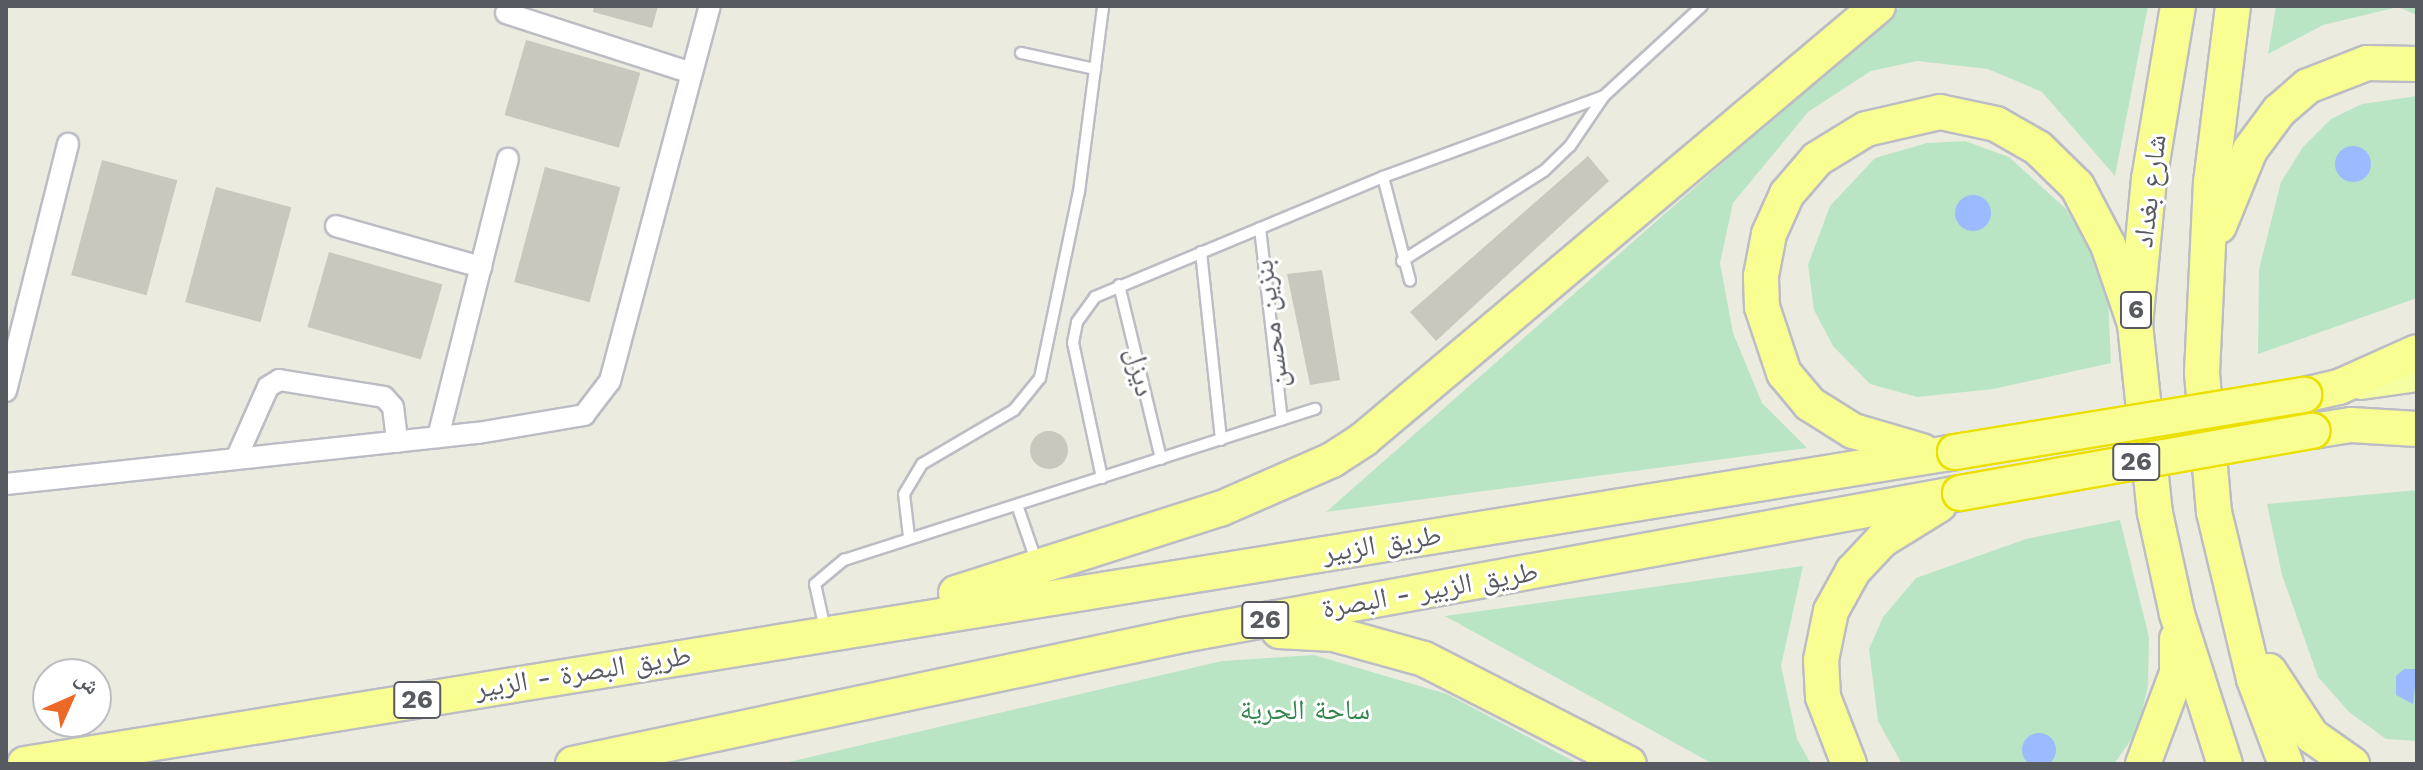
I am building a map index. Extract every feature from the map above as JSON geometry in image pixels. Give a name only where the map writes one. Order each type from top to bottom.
[{"type":"highway","points":[[817,633],[1039,569],[1290,482],[1364,439],[1878,6]]},
{"type":"highway","name":"شارع بغداد","points":[[2177,614],[2155,513],[2135,324],[2149,179],[2178,6]]},
{"type":"highway","name":"شارع بغداد","points":[[2233,6],[2202,276],[2202,373],[2214,512],[2233,599]]},
{"type":"highway","points":[[2202,276],[2234,184],[2250,150],[2279,111],[2308,86],[2338,71],[2367,63],[2417,64]]},
{"type":"highway","points":[[1955,452],[1914,451],[1853,431],[1810,404],[1784,373],[1762,307],[1761,276],[1769,234],[1787,194],[1817,159],[1866,129],[1896,120],[1940,112],[1996,124],[2038,148],[2077,186],[2108,245],[2135,324]]},
{"type":"highway","points":[[2339,387],[2417,352]]},
{"type":"highway","name":"26","points":[[1955,452],[2339,387]]},
{"type":"highway","points":[[2351,425],[2417,429]]},
{"type":"highway","name":"26","points":[[1960,493],[2351,425]]},
{"type":"highway","name":"طريق الزبير","points":[[817,633],[1955,452]]},
{"type":"highway","points":[[1849,764],[1823,697],[1821,660],[1831,611],[1853,571],[1882,540],[1960,493]]},
{"type":"highway","name":"طريق الزبير - البصرة","points":[[573,764],[1183,635],[1960,493]]},
{"type":"highway","points":[[2233,599],[2254,679],[2286,764]]},
{"type":"highway","points":[[2233,599],[2287,704],[2312,736],[2352,764]]},
{"type":"highway","points":[[2143,764],[2158,734],[2177,673],[2177,614]]},
{"type":"highway","name":"6","points":[[2177,614],[2225,764]]},
{"type":"highway","points":[[1183,635],[1289,632],[1381,645],[1424,659],[1629,764]]},
{"type":"highway","name":"طريق البصرة - الزبير","points":[[25,764],[817,633]]},
{"type":"main road","points":[[2339,387],[2417,375]]},
{"type":"main road","points":[[2351,425],[2417,415]]},
{"type":"street","points":[[6,484],[397,442],[584,415],[604,394],[710,6]]},
{"type":"street","points":[[506,13],[692,73]]},
{"type":"street","points":[[6,391],[68,144]]},
{"type":"street","points":[[438,437],[508,159]]},
{"type":"street","points":[[336,226],[481,267]]},
{"type":"street","points":[[236,459],[268,387],[279,380],[384,397],[393,407],[397,442]]},
{"type":"lane","points":[[909,537],[904,494],[922,464],[1014,410],[1040,378],[1077,206],[1103,6]]},
{"type":"lane","points":[[1402,261],[1544,171],[1570,146],[1604,96],[1702,6]]},
{"type":"lane","points":[[1021,53],[1095,69]]},
{"type":"lane","points":[[1102,478],[1073,343],[1088,304],[1119,285],[1383,177],[1604,96]]},
{"type":"lane","points":[[1383,177],[1402,261],[1410,281]]},
{"type":"lane","name":"بنزين محسن","points":[[1260,228],[1282,420]]},
{"type":"lane","points":[[1201,252],[1221,440]]},
{"type":"lane","name":"ديزل","points":[[1119,285],[1161,459]]},
{"type":"lane","points":[[817,633],[815,584],[844,560],[1315,409]]},
{"type":"lane","points":[[1017,505],[1039,569]]},
{"type":"green space","points":[[1901,6],[2148,6],[2115,176],[2042,92],[1988,69],[1917,61],[1871,71],[1808,112],[1733,203],[1720,263],[1733,333],[1762,403],[1807,448],[1326,512]]},
{"type":"green space","points":[[2276,6],[2417,6],[2417,15],[2398,7],[2323,25],[2268,54]]},
{"type":"green space","points":[[2417,96],[2417,298],[2258,354],[2259,269],[2281,182],[2303,147],[2331,119],[2362,104]]},
{"type":"green space","points":[[1965,141],[2009,157],[2066,209],[2087,243],[2108,298],[2111,363],[1993,389],[1917,397],[1870,384],[1833,346],[1814,310],[1808,265],[1830,206],[1875,158],[1927,143]]},
{"type":"green space","points":[[2417,490],[2417,741],[2386,739],[2349,712],[2318,677],[2282,575],[2267,504]]},
{"type":"green space","points":[[2120,520],[2149,637],[2148,685],[2138,730],[2114,764],[1902,764],[1878,721],[1869,649],[1883,617],[1916,578],[2026,539]]},
{"type":"green space","points":[[1803,566],[1781,666],[1797,739],[1811,764],[1713,764],[1445,616]]},
{"type":"green space","name":"ساحة الحرية","points":[[1314,655],[1447,694],[1579,764],[780,764],[1222,661]]},
{"type":"water","points":[[2353,146],[2365,152],[2371,164],[2365,176],[2353,182],[2341,176],[2335,164],[2341,152]]},
{"type":"water","points":[[1973,195],[1985,201],[1991,213],[1985,225],[1973,231],[1961,225],[1955,213],[1961,201]]},
{"type":"water","points":[[2404,669],[2417,669],[2413,704],[2396,695],[2396,676]]},
{"type":"water","points":[[2039,733],[2051,738],[2056,750],[2051,762],[2039,767],[2027,762],[2022,750],[2027,738]]},
{"type":"building","points":[[594,6],[658,6],[652,28],[593,12]]},
{"type":"building","points":[[526,40],[640,73],[619,148],[505,115]]},
{"type":"building","points":[[1588,156],[1609,181],[1436,341],[1410,312]]},
{"type":"building","points":[[102,160],[177,180],[147,295],[71,275]]},
{"type":"building","points":[[545,167],[620,187],[590,302],[514,282]]},
{"type":"building","points":[[216,187],[291,207],[261,322],[185,302]]},
{"type":"building","points":[[329,252],[442,285],[421,360],[308,327]]},
{"type":"building","points":[[1322,270],[1340,380],[1310,385],[1287,274]]},
{"type":"building","points":[[1049,431],[1062,437],[1068,450],[1062,463],[1049,469],[1036,463],[1030,450],[1036,437]]}]
